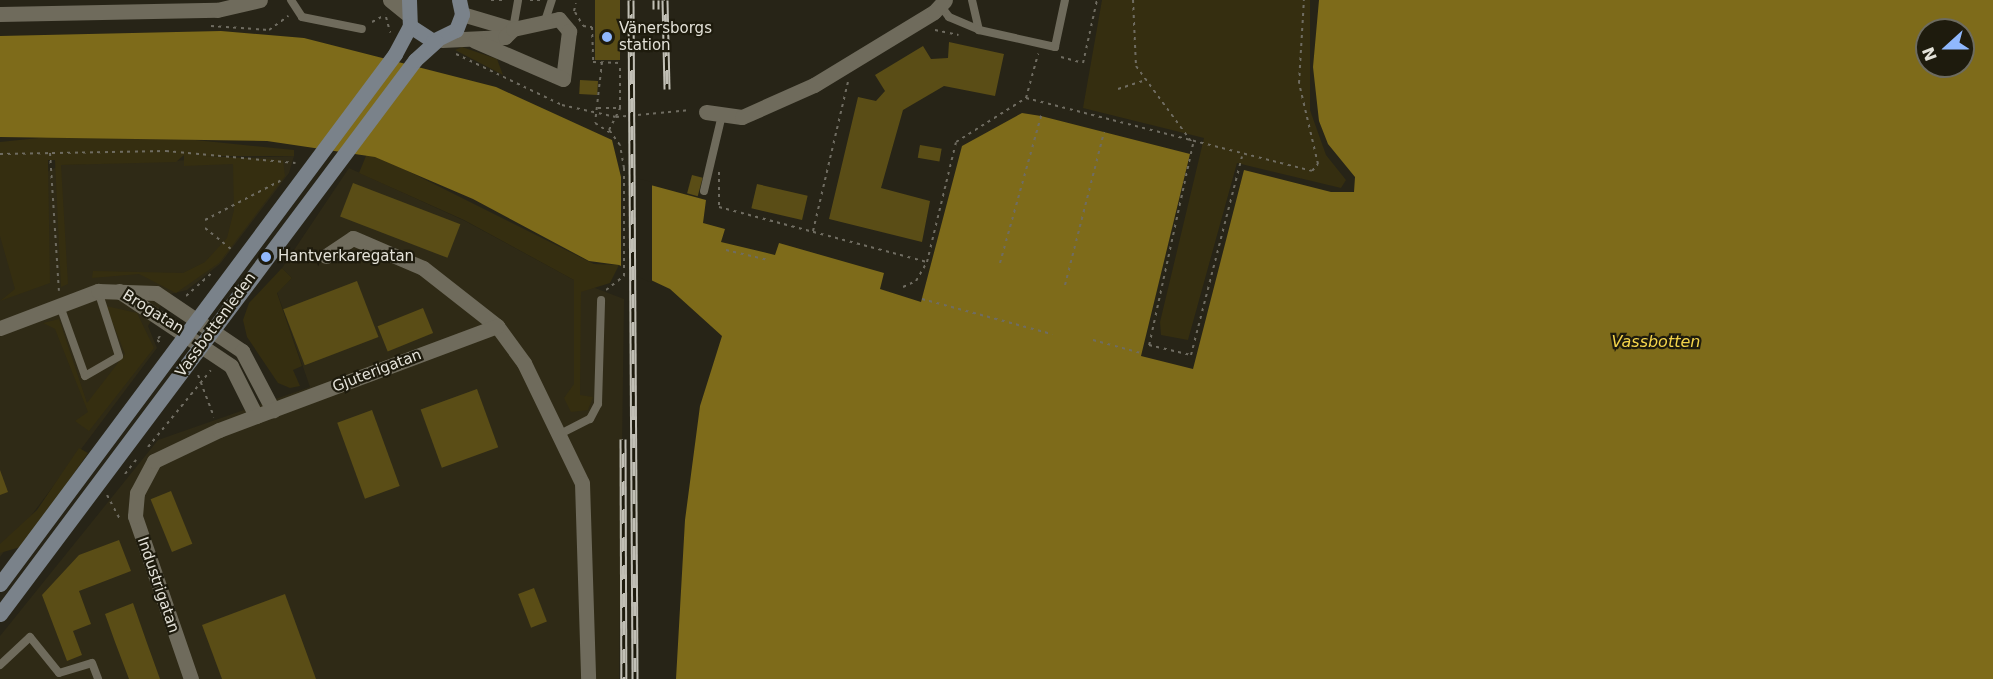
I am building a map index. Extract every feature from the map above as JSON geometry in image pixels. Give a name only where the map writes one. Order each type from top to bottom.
[{"type":"main road","name":"Vassbottenleden","points":[[0,614],[415,60],[443,44],[456,30],[461,7]]},
{"type":"main road","name":"Vassbottenleden","points":[[0,584],[7,566],[187,333],[398,49],[408,13]]},
{"type":"main road","points":[[408,13],[419,36],[443,44]]},
{"type":"street","points":[[0,14],[98,6],[217,5],[260,0]]},
{"type":"street","points":[[706,112],[742,117],[814,85],[943,3]]},
{"type":"street","points":[[461,7],[513,30]]},
{"type":"street","points":[[386,9],[408,13]]},
{"type":"street","points":[[443,44],[505,37],[513,30],[559,19],[569,31],[563,79],[475,41]]},
{"type":"street","points":[[326,256],[353,238],[423,268],[497,326],[562,433],[582,483],[586,516],[588,679]]},
{"type":"street","name":"Brogatan","points":[[116,290],[187,333],[231,366],[256,416]]},
{"type":"street","name":"Brogatan","points":[[0,328],[98,291],[156,293],[213,327],[250,362],[273,410]]},
{"type":"street","name":"Gjuterigatan","points":[[256,416],[497,326]]},
{"type":"street","name":"Industrigatan","points":[[191,679],[142,545],[137,494],[154,461],[256,416]]},
{"type":"lane","points":[[291,0],[302,17],[362,29]]},
{"type":"lane","points":[[513,30],[518,0]]},
{"type":"lane","points":[[545,21],[552,0]]},
{"type":"lane","points":[[972,0],[980,30]]},
{"type":"lane","points":[[943,3],[949,17],[980,30],[1055,47],[1065,0]]},
{"type":"lane","points":[[704,191],[712,166],[722,115]]},
{"type":"lane","points":[[60,306],[85,376],[118,356],[98,291]]},
{"type":"lane","points":[[562,433],[590,419],[598,404],[601,300]]},
{"type":"lane","points":[[0,665],[30,638],[58,673],[92,663],[98,679]]},
{"type":"path","points":[[491,0],[509,0]]},
{"type":"path","points":[[1027,49],[1083,63],[1097,0]]},
{"type":"path","points":[[1133,0],[1134,57],[1143,81],[1193,144]]},
{"type":"path","points":[[1026,98],[1193,144],[1300,171],[1312,171],[1318,164],[1299,83],[1304,0]]},
{"type":"path","points":[[375,20],[386,9]]},
{"type":"path","points":[[386,9],[389,37],[398,49]]},
{"type":"path","points":[[575,12],[583,26],[592,27],[593,62],[620,63],[620,108],[610,133]]},
{"type":"path","points":[[925,36],[934,30],[969,37]]},
{"type":"path","points":[[443,44],[484,63],[500,77],[562,105],[616,117],[639,113],[706,112]]},
{"type":"path","points":[[903,287],[916,282],[927,262],[956,142],[1026,98],[1039,51]]},
{"type":"path","points":[[601,300],[624,276],[624,168],[620,145],[610,133],[595,123],[602,62]]},
{"type":"path","points":[[813,231],[846,83],[856,77]]},
{"type":"path","points":[[1118,89],[1143,81]]},
{"type":"path","points":[[598,108],[620,108]]},
{"type":"path","points":[[1000,262],[1041,116]]},
{"type":"path","points":[[1065,285],[1104,132]]},
{"type":"path","points":[[1193,144],[1149,345],[1191,355],[1242,156]]},
{"type":"path","points":[[0,154],[166,151],[285,159],[300,165]]},
{"type":"path","points":[[50,153],[60,306]]},
{"type":"path","points":[[712,166],[722,174],[719,207],[927,262]]},
{"type":"path","points":[[206,220],[283,180]]},
{"type":"path","points":[[206,228],[235,252]]},
{"type":"path","points":[[726,250],[768,260]]},
{"type":"path","points":[[922,299],[1052,334]]},
{"type":"path","points":[[1093,340],[1141,353]]},
{"type":"path","points":[[122,478],[202,382]]},
{"type":"path","points":[[100,505],[114,487]]},
{"type":"shaded area","points":[[1102,0],[1310,0],[1310,110],[1326,155],[1346,180],[1341,188],[1237,163],[1188,340],[1161,335],[1160,322],[1204,138],[1083,108]]},
{"type":"shaded area","points":[[462,47],[497,59],[503,75],[455,50]]},
{"type":"shaded area","points":[[58,136],[176,138],[294,150],[294,156],[205,156],[283,160],[285,176],[219,263],[176,293],[139,274],[92,278],[93,271],[183,273],[205,262],[227,238],[234,210],[233,164],[184,166],[184,155],[176,162],[61,165],[68,284],[61,287],[55,160],[48,160],[50,283],[0,301],[15,289],[0,236],[0,142]]},
{"type":"shaded area","points":[[368,151],[594,264],[619,265],[610,283],[581,292],[580,395],[593,397],[588,410],[571,412],[564,398],[574,384],[574,280],[464,220],[359,173]]},
{"type":"shaded area","points":[[294,156],[289,173],[220,264],[187,290],[167,295],[148,326],[157,348],[0,557],[0,194],[61,165]]},
{"type":"shaded area","points":[[349,168],[465,221],[574,280],[624,299],[619,679],[0,679],[0,636],[158,440],[310,387],[277,292],[292,278],[282,268]]},
{"type":"shaded area","points":[[282,268],[292,278],[277,293],[302,366],[293,370],[300,386],[290,388],[278,383],[247,337],[243,320],[249,303]]},
{"type":"shaded area","points":[[106,306],[137,313],[154,348],[89,431],[75,421],[88,412],[55,329],[43,323],[59,319],[87,403],[125,354]]},
{"type":"shaded area","points":[[79,448],[88,453],[24,546],[0,553],[0,544],[37,510]]},
{"type":"water","name":"Vassbotten","points":[[1319,0],[1993,0],[1993,679],[676,679],[685,520],[700,406],[722,336],[670,289],[619,265],[589,261],[473,199],[375,157],[267,141],[0,137],[0,36],[221,31],[304,38],[496,87],[612,140],[621,177],[706,200],[703,223],[725,229],[721,242],[775,255],[779,243],[884,273],[880,289],[921,302],[962,146],[1022,113],[1190,154],[1141,356],[1193,369],[1244,170],[1331,192],[1354,192],[1355,177],[1328,144],[1319,121],[1313,67]]},
{"type":"pier","points":[[621,168],[623,175],[652,182],[652,283],[621,269]]},
{"type":"building","name":"Vänersborgs station","points":[[595,0],[620,0],[620,60],[595,60]]},
{"type":"building","points":[[949,42],[1004,54],[995,96],[944,86],[903,110],[881,188],[930,201],[922,242],[829,219],[858,97],[876,101],[885,91],[875,75],[923,46],[931,59],[948,58]]},
{"type":"building","points":[[580,80],[598,81],[597,95],[579,94]]},
{"type":"building","points":[[920,145],[942,149],[939,162],[918,158]]},
{"type":"building","points":[[692,175],[703,178],[698,196],[687,193]]},
{"type":"building","points":[[353,183],[460,224],[447,258],[340,217]]},
{"type":"building","points":[[757,184],[808,196],[802,220],[751,208]]},
{"type":"building","points":[[357,281],[379,337],[305,365],[283,309]]},
{"type":"building","points":[[423,308],[433,333],[388,351],[378,326]]},
{"type":"building","points":[[477,389],[498,447],[442,468],[421,410]]},
{"type":"building","points":[[372,410],[400,486],[365,499],[337,423]]},
{"type":"building","points":[[0,470],[8,492],[0,495]]},
{"type":"building","points":[[171,491],[192,544],[172,552],[151,499]]},
{"type":"building","points":[[119,540],[131,571],[79,591],[91,624],[73,631],[82,655],[67,661],[42,595],[79,555]]},
{"type":"building","points":[[534,588],[547,622],[531,628],[518,594]]},
{"type":"building","points":[[285,594],[316,679],[222,679],[202,625]]},
{"type":"building","points":[[133,603],[160,679],[129,679],[105,614]]},
{"type":"railway","points":[[631,0],[635,679]]},
{"type":"railway","points":[[656,0],[656,9]]},
{"type":"railway","points":[[665,0],[667,89]]},
{"type":"railway","points":[[623,439],[624,679]]},
{"type":"place","name":"Vänersborgs station","points":[[607,37]]},
{"type":"place","name":"Hantverkaregatan","points":[[266,257]]}]
